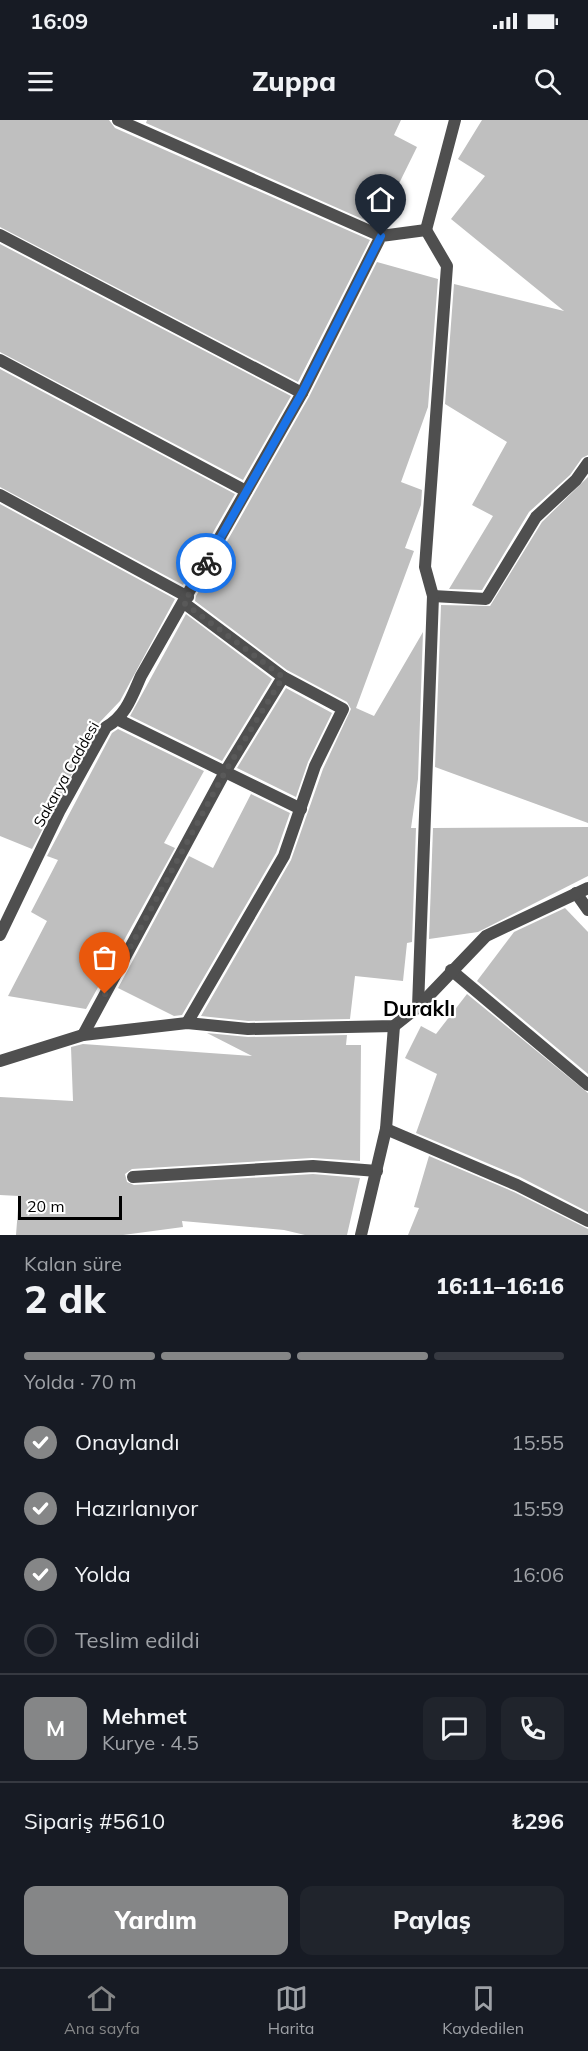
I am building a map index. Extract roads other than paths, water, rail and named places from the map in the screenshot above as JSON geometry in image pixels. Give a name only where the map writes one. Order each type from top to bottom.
[{"type":"street","points":[[118,120],[381,236],[426,230]]},
{"type":"street","points":[[418,1007],[433,596],[425,567],[447,266],[426,230],[455,120]]},
{"type":"street","points":[[0,235],[302,393]]},
{"type":"street","name":"Sakarya Caddesi","points":[[0,935],[60,810],[106,727],[119,720],[302,393],[381,236]]},
{"type":"street","points":[[0,360],[246,491]]},
{"type":"street","points":[[433,596],[486,598],[536,517],[576,480],[588,463]]},
{"type":"street","points":[[0,495],[186,600],[283,677],[344,709],[315,766],[284,856],[187,1023]]},
{"type":"street","points":[[83,1035],[225,772],[283,677]]},
{"type":"street","points":[[119,720],[301,809]]},
{"type":"street","points":[[0,1061],[83,1035],[187,1023],[248,1029],[394,1026],[418,1007],[486,936],[582,891],[588,910]]},
{"type":"street","points":[[451,970],[588,1085]]},
{"type":"street","points":[[361,1235],[386,1129],[394,1026]]},
{"type":"street","points":[[386,1129],[517,1185],[588,1221]]},
{"type":"street","points":[[133,1177],[313,1166],[377,1171]]},
{"type":"district","name":"Duraklı","points":[[419,1008]]}]
